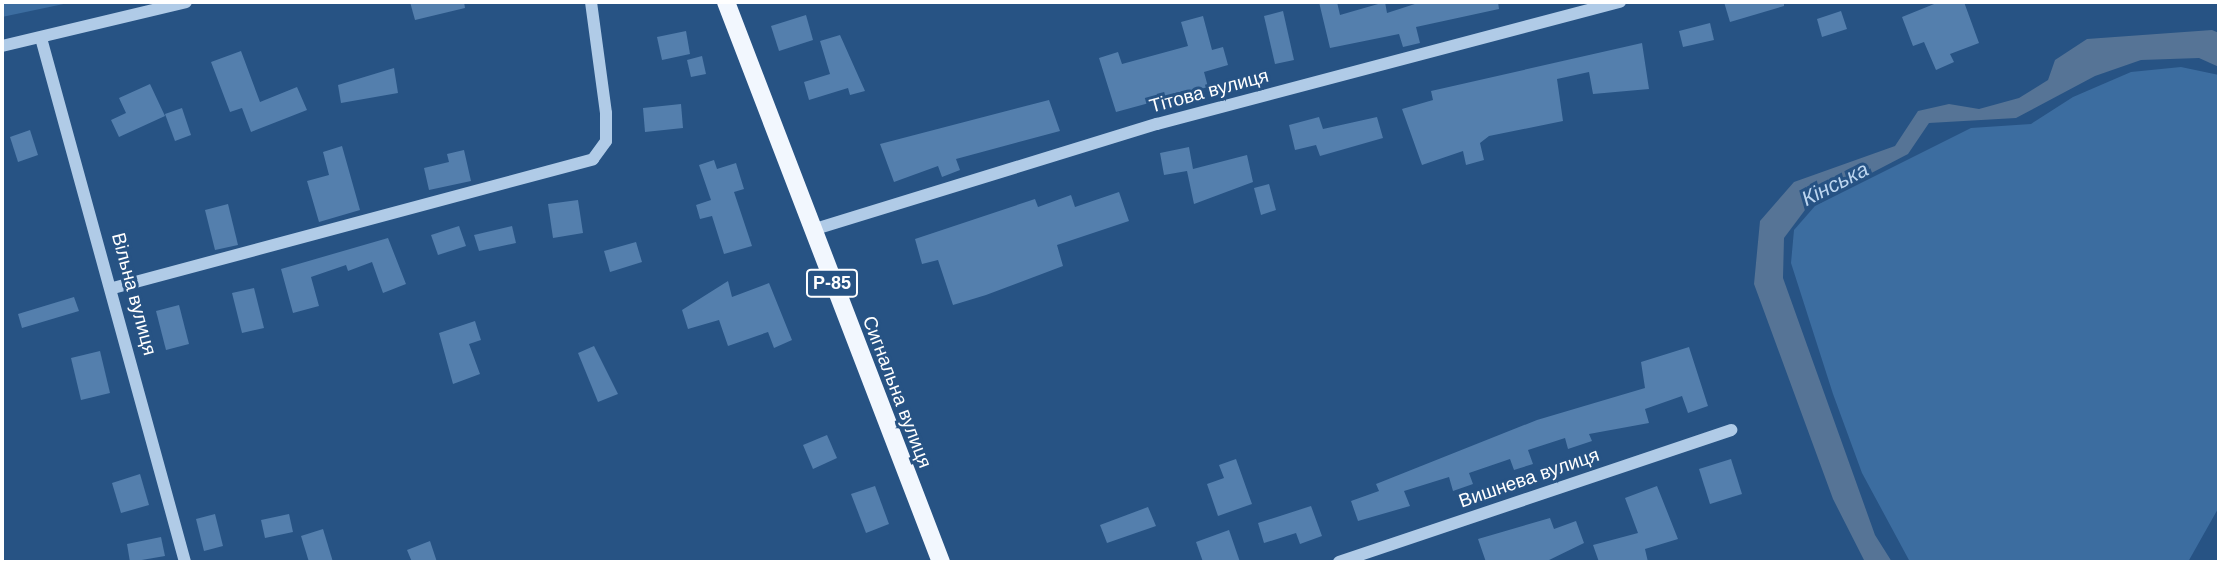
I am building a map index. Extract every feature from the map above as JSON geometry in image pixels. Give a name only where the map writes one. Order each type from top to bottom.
[{"type":"main road","name":"Сигнальна вулиця","points":[[726,2],[940,562]]},
{"type":"street","points":[[2,46],[168,4],[186,2]]},
{"type":"street","points":[[113,288],[593,159],[606,141],[591,2]]},
{"type":"street","name":"Тітова вулиця","points":[[812,230],[1157,124],[1620,2]]},
{"type":"street","name":"Вільна вулиця","points":[[41,38],[113,288],[185,562]]},
{"type":"street","name":"Вишнева вулиця","points":[[1339,562],[1731,430]]},
{"type":"shaded area","points":[[2,2],[73,2],[2,17]]},
{"type":"shaded area","points":[[2181,67],[2219,75],[2219,507],[2188,562],[1910,562],[1862,473],[1833,394],[1791,263],[1794,230],[1815,206],[1971,128],[2031,124],[2073,97],[2131,72]]},
{"type":"water","name":"Кінська","points":[[2212,30],[2219,33],[2219,67],[2199,58],[2141,60],[2095,76],[2016,118],[1929,123],[1908,154],[1808,206],[1784,238],[1783,278],[1875,535],[1892,562],[1865,562],[1833,499],[1754,284],[1760,221],[1794,182],[1895,146],[1918,111],[1949,104],[1979,109],[2019,98],[2048,80],[2055,60],[2087,39]]},
{"type":"building","points":[[410,2],[464,2],[465,8],[415,20]]},
{"type":"building","points":[[1319,2],[1337,2],[1340,15],[1385,2],[1387,13],[1421,2],[1498,2],[1499,9],[1416,27],[1420,43],[1403,47],[1399,34],[1330,48]]},
{"type":"building","points":[[1724,2],[1784,2],[1784,6],[1730,22]]},
{"type":"building","points":[[1939,2],[1964,2],[1979,43],[1950,54],[1954,62],[1936,70],[1924,42],[1913,46],[1902,17]]},
{"type":"building","points":[[1283,11],[1294,60],[1275,64],[1264,16]]},
{"type":"building","points":[[1841,11],[1847,29],[1822,37],[1817,19]]},
{"type":"building","points":[[806,15],[813,40],[779,51],[771,26]]},
{"type":"building","points":[[1203,16],[1212,50],[1223,47],[1228,65],[1204,72],[1208,87],[1116,112],[1099,58],[1118,52],[1122,64],[1188,46],[1181,22]]},
{"type":"building","points":[[1710,23],[1714,40],[1683,47],[1679,31]]},
{"type":"building","points":[[686,31],[690,54],[662,60],[657,37]]},
{"type":"building","points":[[840,35],[865,91],[850,95],[848,88],[809,100],[804,82],[830,74],[820,41]]},
{"type":"building","points":[[1642,43],[1649,89],[1593,94],[1589,72],[1557,79],[1563,121],[1489,136],[1480,143],[1484,160],[1466,165],[1463,151],[1422,165],[1402,109],[1433,100],[1431,91]]},
{"type":"building","points":[[241,51],[260,102],[297,87],[307,110],[251,132],[242,108],[230,112],[211,62]]},
{"type":"building","points":[[702,56],[706,74],[691,77],[687,60]]},
{"type":"building","points":[[394,68],[398,93],[341,103],[338,85]]},
{"type":"building","points":[[150,84],[165,116],[119,137],[111,120],[126,113],[119,98]]},
{"type":"building","points":[[1049,100],[1060,131],[956,159],[960,170],[942,177],[938,166],[894,182],[880,144]]},
{"type":"building","points":[[681,104],[683,128],[645,132],[643,108]]},
{"type":"building","points":[[182,108],[191,135],[175,141],[165,114]]},
{"type":"building","points":[[1319,117],[1323,129],[1377,117],[1383,138],[1320,156],[1316,145],[1295,150],[1289,125]]},
{"type":"building","points":[[30,130],[38,155],[18,162],[10,137]]},
{"type":"building","points":[[342,146],[360,210],[319,222],[307,181],[329,175],[323,152]]},
{"type":"building","points":[[1189,147],[1193,169],[1247,155],[1253,182],[1194,204],[1187,171],[1164,175],[1160,153]]},
{"type":"building","points":[[464,150],[471,181],[429,190],[424,168],[449,162],[447,154]]},
{"type":"building","points":[[714,160],[717,169],[736,163],[744,189],[734,192],[752,246],[724,254],[712,216],[700,219],[696,205],[711,200],[699,165]]},
{"type":"building","points":[[1269,184],[1276,210],[1261,215],[1254,188]]},
{"type":"building","points":[[1119,192],[1129,221],[1057,245],[1063,266],[986,295],[953,305],[938,260],[922,264],[915,239],[1035,199],[1038,207],[1071,195],[1075,207]]},
{"type":"building","points":[[578,200],[583,233],[553,238],[548,204]]},
{"type":"building","points":[[228,204],[238,245],[215,250],[205,210]]},
{"type":"building","points":[[459,226],[466,246],[438,255],[431,235]]},
{"type":"building","points":[[512,226],[516,243],[479,251],[474,235]]},
{"type":"building","points":[[388,238],[406,284],[383,293],[372,262],[348,271],[346,265],[311,277],[319,306],[293,313],[281,269]]},
{"type":"building","points":[[636,242],[642,262],[610,272],[604,251]]},
{"type":"building","points":[[728,281],[732,297],[769,283],[792,340],[774,348],[768,332],[728,346],[719,320],[688,329],[682,310]]},
{"type":"building","points":[[254,288],[264,328],[242,333],[232,293]]},
{"type":"building","points":[[74,297],[79,311],[22,328],[18,314]]},
{"type":"building","points":[[179,305],[189,344],[166,350],[156,311]]},
{"type":"building","points":[[475,321],[481,340],[469,344],[480,374],[453,384],[439,333]]},
{"type":"building","points":[[594,346],[618,394],[598,402],[578,353]]},
{"type":"building","points":[[1689,347],[1708,406],[1688,413],[1682,396],[1645,409],[1649,423],[1589,434],[1592,441],[1568,449],[1565,438],[1528,450],[1533,464],[1514,470],[1510,459],[1469,473],[1473,484],[1453,491],[1449,477],[1404,491],[1410,506],[1358,521],[1351,501],[1379,491],[1376,484],[1537,420],[1645,388],[1641,362]]},
{"type":"building","points":[[100,351],[110,393],[81,400],[71,358]]},
{"type":"building","points":[[827,435],[837,458],[813,469],[803,445]]},
{"type":"building","points":[[1236,459],[1252,504],[1218,516],[1207,484],[1224,478],[1219,465]]},
{"type":"building","points":[[1731,459],[1742,494],[1710,504],[1699,469]]},
{"type":"building","points":[[140,474],[149,505],[121,513],[112,483]]},
{"type":"building","points":[[875,486],[889,524],[866,533],[851,494]]},
{"type":"building","points":[[1657,486],[1678,539],[1645,549],[1648,562],[1599,562],[1593,545],[1638,533],[1625,498]]},
{"type":"building","points":[[1311,506],[1322,536],[1300,544],[1296,533],[1264,543],[1258,523]]},
{"type":"building","points":[[1148,507],[1156,526],[1107,543],[1100,525]]},
{"type":"building","points":[[215,514],[223,546],[204,551],[196,519]]},
{"type":"building","points":[[289,514],[293,532],[265,538],[261,520]]},
{"type":"building","points":[[1550,518],[1554,529],[1576,521],[1584,543],[1545,562],[1486,562],[1478,539]]},
{"type":"building","points":[[323,529],[333,562],[309,562],[301,536]]},
{"type":"building","points":[[1229,530],[1240,562],[1203,562],[1196,542]]},
{"type":"building","points":[[161,537],[165,556],[130,562],[127,544]]},
{"type":"building","points":[[430,541],[437,562],[412,562],[407,550]]}]
